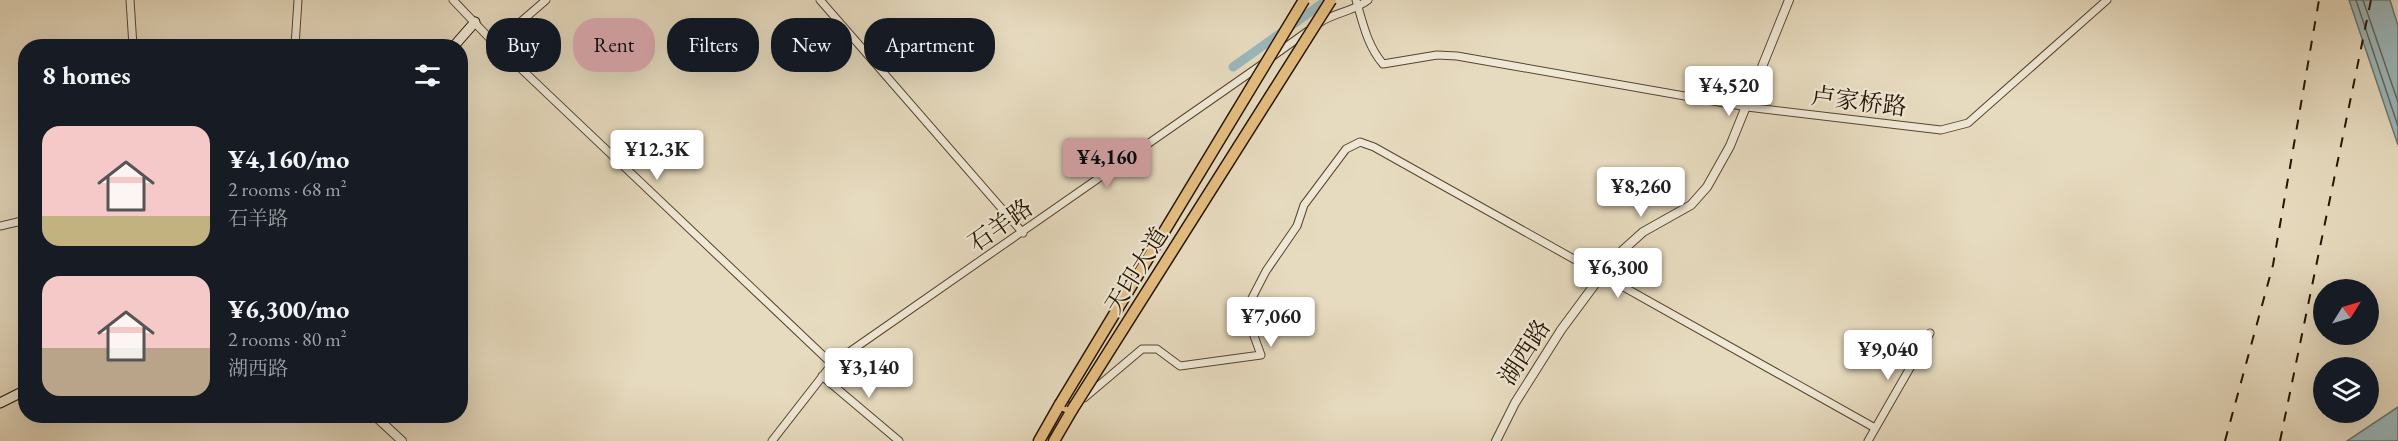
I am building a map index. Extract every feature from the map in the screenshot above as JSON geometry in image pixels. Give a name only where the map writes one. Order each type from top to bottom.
[{"type":"main road","name":"天印大道","points":[[1039,441],[1304,0]]},
{"type":"main road","name":"天印大道","points":[[1054,441],[1331,0]]},
{"type":"main road","points":[[460,39],[475,22]]},
{"type":"main road","points":[[0,402],[18,394]]},
{"type":"main road","points":[[1060,404],[1072,410]]},
{"type":"street","points":[[130,0],[133,39]]},
{"type":"street","points":[[295,39],[298,0]]},
{"type":"street","points":[[453,0],[486,34]]},
{"type":"street","points":[[525,18],[546,0]]},
{"type":"street","points":[[820,0],[1023,233]]},
{"type":"street","name":"石羊路","points":[[772,441],[832,364],[1023,233],[1331,15],[1368,0]]},
{"type":"street","name":"湖西路","points":[[1496,441],[1515,403],[1561,330],[1601,276],[1623,250],[1643,232],[1691,205],[1707,187],[1730,146],[1789,0]]},
{"type":"street","name":"卢家桥路","points":[[1357,4],[1368,40],[1383,64],[1437,55],[1457,56],[1747,107],[1941,130],[1968,123],[2107,0]]},
{"type":"street","points":[[524,72],[832,364]]},
{"type":"street","points":[[1072,410],[1093,388],[1142,350],[1157,349],[1180,366],[1261,355],[1250,326],[1252,298],[1266,271],[1297,226],[1304,205],[1346,149],[1360,142],[1374,147],[1875,428]]},
{"type":"street","points":[[0,226],[18,221]]},
{"type":"street","points":[[1868,441],[1930,333]]},
{"type":"street","points":[[822,376],[899,441]]},
{"type":"street","points":[[383,423],[402,441]]},
{"type":"water","points":[[2349,0],[2390,0],[2398,26],[2398,145]]},
{"type":"water","points":[[2398,407],[2398,441],[2347,441],[2374,423],[2379,423],[2379,420]]},
{"type":"waterway","points":[[1233,67],[1327,0]]},
{"type":"railway","points":[[2225,441],[2273,265],[2319,0]]},
{"type":"railway","points":[[2280,441],[2371,0]]}]
